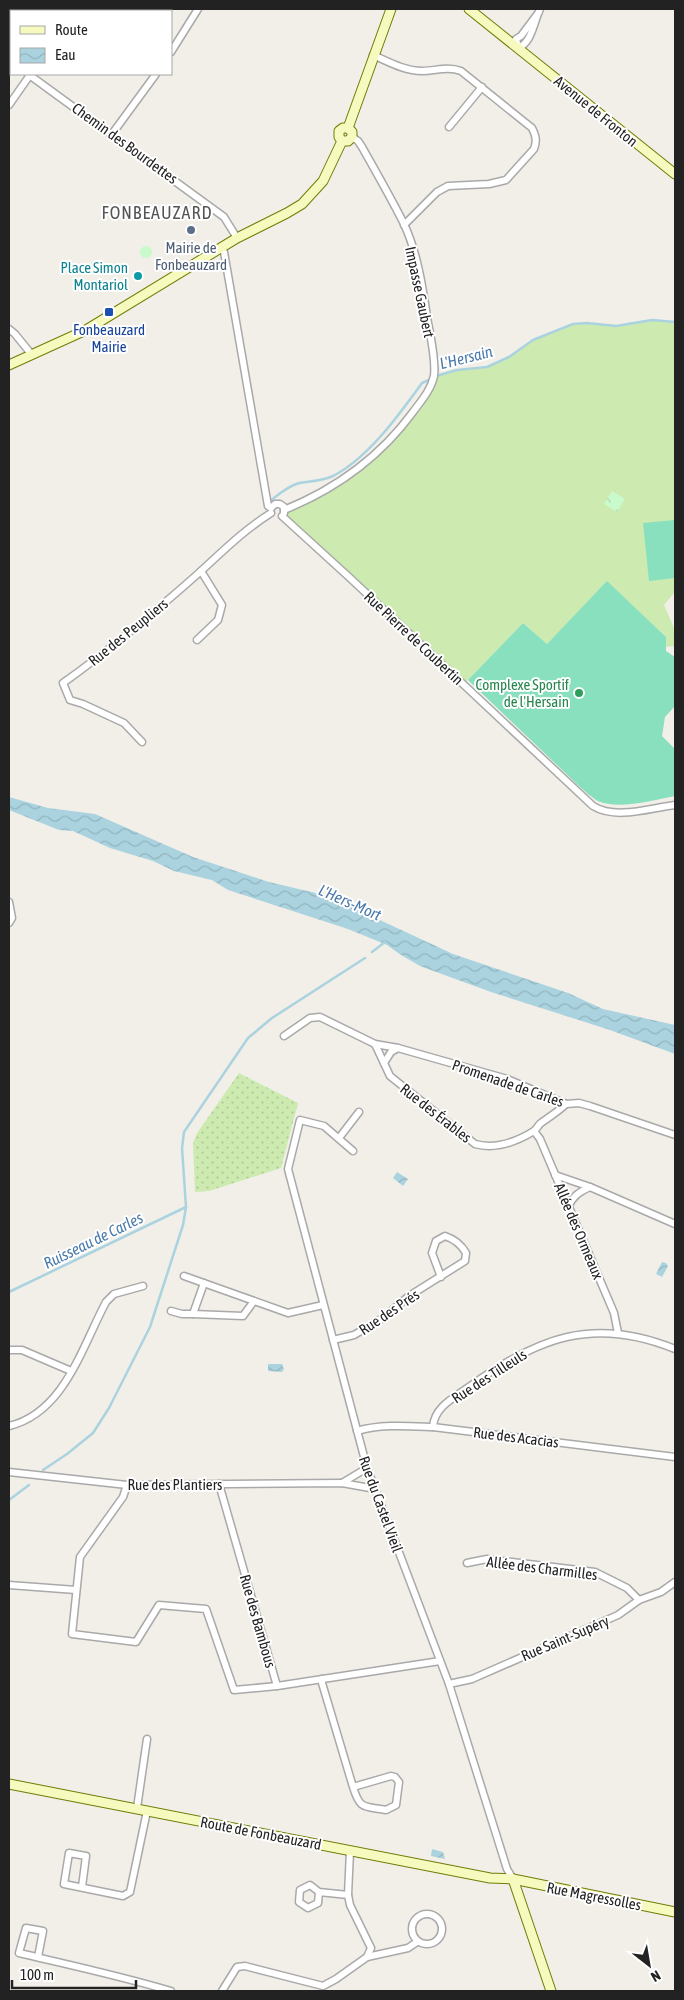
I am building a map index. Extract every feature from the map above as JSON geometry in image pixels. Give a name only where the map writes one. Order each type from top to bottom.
[{"type":"street","points":[[172,50],[198,9]]},
{"type":"street","points":[[348,128],[384,24],[393,9]]},
{"type":"street","name":"Avenue de Fronton","points":[[469,9],[675,174]]},
{"type":"street","name":"Avenue de Fronton","points":[[475,9],[518,48]]},
{"type":"street","points":[[518,48],[524,46],[527,41],[539,10]]},
{"type":"street","points":[[373,55],[411,70],[455,69],[482,87],[532,128],[536,143],[534,149],[506,180],[489,184],[448,186],[437,192],[404,225]]},
{"type":"street","points":[[9,105],[28,75]]},
{"type":"street","name":"Chemin des Bourdettes","points":[[30,75],[224,217],[238,238]]},
{"type":"street","points":[[112,134],[155,75]]},
{"type":"street","points":[[449,127],[482,87]]},
{"type":"street","points":[[343,128],[348,128],[352,132],[352,137],[348,141],[342,141],[338,137],[339,131],[343,128]]},
{"type":"street","name":"Impasse Gaubert","points":[[283,513],[312,498],[364,464],[386,444],[428,393],[434,377],[430,331],[421,280],[404,225],[362,147],[352,137]]},
{"type":"street","points":[[9,365],[86,330],[238,238],[287,214],[310,197],[323,181],[342,141]]},
{"type":"street","points":[[221,248],[224,252],[268,506],[271,511],[276,518],[283,513],[282,505],[277,504],[271,511]]},
{"type":"street","points":[[9,329],[16,334],[32,355]]},
{"type":"street","name":"Rue des Peupliers","points":[[142,742],[124,723],[70,700],[63,682],[104,654],[201,571],[250,526],[271,511]]},
{"type":"street","name":"Rue Pierre de Coubertin","points":[[283,513],[593,806],[599,810],[614,812],[675,804]]},
{"type":"street","points":[[197,640],[218,620],[222,605],[201,571]]},
{"type":"street","points":[[9,902],[12,918],[9,923]]},
{"type":"street","name":"Promenade de Carles","points":[[284,1036],[310,1018],[320,1017],[375,1044],[398,1048],[507,1079],[566,1104],[579,1103],[590,1106],[675,1135]]},
{"type":"street","name":"Rue des Érables","points":[[375,1044],[390,1076],[475,1144],[486,1147],[501,1146],[534,1131],[540,1123],[558,1112],[566,1104]]},
{"type":"street","points":[[384,1063],[391,1052],[398,1048]]},
{"type":"street","points":[[352,1151],[339,1138],[359,1112]]},
{"type":"street","name":"Rue du Castel Vieil","points":[[339,1138],[324,1126],[300,1120],[288,1169],[367,1468],[449,1684],[481,1790],[507,1869],[513,1880]]},
{"type":"street","name":"Allée des Ormeaux","points":[[534,1131],[540,1139],[614,1313],[618,1332]]},
{"type":"street","points":[[555,1175],[590,1187],[675,1224]]},
{"type":"street","points":[[568,1207],[571,1199],[579,1192],[590,1187]]},
{"type":"street","name":"Rue des Prés","points":[[333,1340],[354,1335],[383,1318],[409,1296],[441,1277],[464,1261],[466,1253],[454,1239],[445,1236],[436,1241],[432,1253],[441,1277]]},
{"type":"street","points":[[184,1276],[288,1313],[323,1306]]},
{"type":"street","points":[[193,1314],[204,1283]]},
{"type":"street","points":[[9,1426],[33,1417],[49,1405],[62,1389],[106,1302],[114,1294],[144,1286]]},
{"type":"street","points":[[172,1310],[182,1314],[243,1316],[254,1301]]},
{"type":"street","name":"Rue des Tilleuls","points":[[433,1427],[433,1420],[443,1406],[485,1375],[525,1351],[555,1340],[578,1335],[618,1332],[645,1338],[675,1349]]},
{"type":"street","points":[[9,1350],[22,1350],[71,1371]]},
{"type":"street","name":"Rue des Acacias","points":[[356,1431],[372,1427],[402,1425],[433,1427],[675,1457]]},
{"type":"street","points":[[342,1483],[367,1468]]},
{"type":"street","name":"Rue des Plantiers","points":[[9,1472],[127,1485],[342,1483],[370,1488],[374,1486]]},
{"type":"street","name":"Rue des Bambous","points":[[219,1484],[277,1686],[440,1661]]},
{"type":"street","points":[[127,1485],[123,1497],[80,1557],[72,1634],[136,1642],[159,1605],[206,1609],[234,1690],[277,1686]]},
{"type":"street","name":"Allée des Charmilles","points":[[466,1563],[487,1559],[595,1572],[627,1588],[639,1600]]},
{"type":"street","name":"Rue Saint-Supéry","points":[[449,1684],[472,1679],[618,1615],[639,1600],[661,1592],[675,1582]]},
{"type":"street","points":[[9,1585],[76,1590]]},
{"type":"street","points":[[322,1679],[353,1787],[357,1800],[362,1805],[386,1810],[396,1805],[398,1782],[395,1777],[390,1776],[353,1787]]},
{"type":"street","points":[[137,1808],[147,1739]]},
{"type":"street","name":"Route de Fonbeauzard","points":[[10,1787],[137,1808],[490,1878],[513,1880]]},
{"type":"street","points":[[82,1887],[86,1856],[69,1853],[64,1884],[123,1896],[130,1892],[147,1810]]},
{"type":"street","points":[[350,1851],[348,1895],[350,1905],[371,1948],[368,1957]]},
{"type":"street","points":[[513,1880],[551,1991]]},
{"type":"street","name":"Rue Magressolles","points":[[513,1880],[675,1912]]},
{"type":"street","points":[[319,1892],[348,1895]]},
{"type":"street","points":[[222,1991],[237,1967],[246,1966],[323,1986],[368,1957],[408,1948],[417,1942],[430,1945],[441,1938],[442,1924],[434,1915],[423,1914],[413,1921],[411,1932],[417,1942]]},
{"type":"street","points":[[38,1957],[44,1932],[26,1928],[19,1953],[126,1978],[171,1991]]},
{"type":"green space","points":[[146,246],[152,252],[146,258],[140,252]]},
{"type":"green space","points":[[652,320],[675,322],[675,592],[664,605],[675,630],[675,646],[666,647],[666,637],[607,582],[547,644],[523,623],[463,685],[283,515],[364,464],[408,418],[434,377],[457,370],[487,367],[509,357],[533,340],[573,324],[587,323],[616,326]]},
{"type":"green space","points":[[612,491],[625,499],[617,512],[604,504]]},
{"type":"green space","points":[[675,520],[675,578],[649,581],[643,523]]},
{"type":"green space","name":"Complexe Sportif de l'Hersain","points":[[607,581],[666,637],[666,651],[675,657],[675,706],[665,717],[662,736],[675,749],[675,796],[647,802],[616,805],[598,801],[580,787],[468,680],[523,623],[547,644]]},
{"type":"green space","points":[[239,1073],[298,1103],[281,1168],[209,1191],[195,1192],[193,1143],[197,1133]]},
{"type":"water","points":[[9,797],[48,808],[95,814],[193,857],[269,882],[320,894],[358,907],[367,914],[453,954],[568,993],[603,1009],[675,1025],[675,1054],[420,966],[387,945],[348,929],[228,890],[212,880],[174,871],[153,861],[110,848],[73,831],[59,830],[9,810]]},
{"type":"water","points":[[397,1172],[408,1179],[403,1186],[393,1178]]},
{"type":"water","points":[[662,1262],[668,1266],[662,1277],[656,1274]]},
{"type":"water","points":[[268,1364],[282,1364],[284,1369],[282,1372],[268,1371]]},
{"type":"water","points":[[432,1849],[443,1852],[445,1859],[431,1856]]},
{"type":"waterway","name":"L'Hersain","points":[[436,376],[457,370],[487,367],[509,357],[533,340],[573,324],[587,323],[616,326],[652,320],[675,322]]},
{"type":"waterway","name":"L'Hersain","points":[[270,501],[295,484],[329,478],[346,468],[382,435],[422,383],[431,379]]},
{"type":"waterway","points":[[372,952],[385,942]]},
{"type":"waterway","points":[[43,1470],[93,1433],[109,1408],[150,1327],[183,1225],[186,1207],[182,1148],[184,1132],[248,1038],[272,1018],[365,958]]},
{"type":"waterway","name":"Ruisseau de Carles","points":[[9,1292],[186,1207]]},
{"type":"waterway","points":[[9,1500],[29,1485]]},
{"type":"place","name":"Mairie de Fonbeauzard","points":[[191,230]]},
{"type":"place","name":"Place Simon Montariol","points":[[138,276]]},
{"type":"place","name":"Fonbeauzard Mairie","points":[[109,312]]},
{"type":"place","name":"Complexe Sportif de l'Hersain","points":[[579,693]]},
{"type":"district","name":"FONBEAUZARD","points":[[157,212]]},
{"type":"water label","name":"L'Hers-Mort","points":[[350,902]]}]
